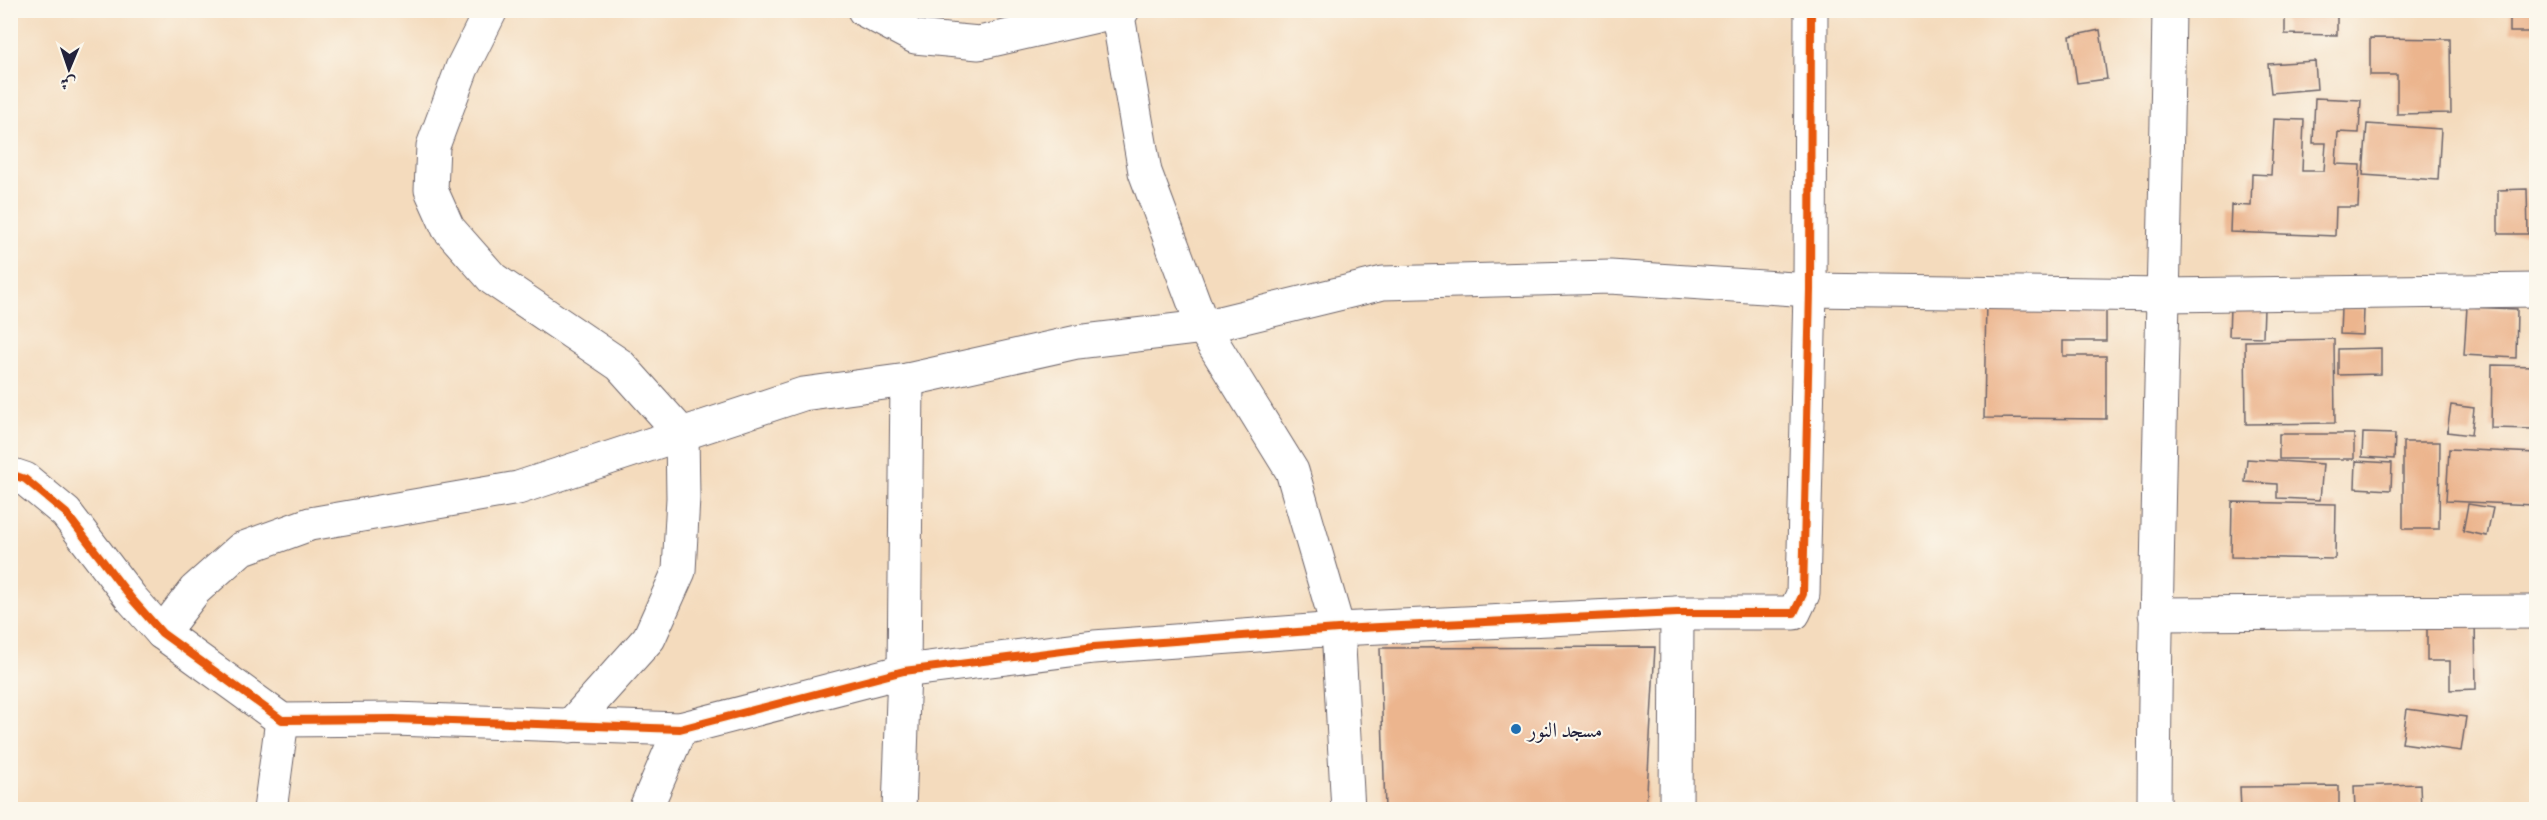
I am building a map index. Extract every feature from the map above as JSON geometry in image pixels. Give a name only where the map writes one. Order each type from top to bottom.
[{"type":"street","points":[[491,10],[462,68],[433,146],[431,190],[448,228],[493,279],[620,365],[682,434],[683,498],[679,571],[649,638],[570,726]]},
{"type":"street","points":[[864,10],[915,37],[979,43],[1123,10]]},
{"type":"street","points":[[10,474],[25,479],[66,513],[162,633],[282,720],[394,719],[680,729],[904,671],[1094,647],[1338,629],[1677,613],[1794,613],[1803,594],[1810,290],[1811,10]]},
{"type":"street","points":[[2154,810],[2155,614],[2165,295],[2169,10]]},
{"type":"street","points":[[1117,11],[1145,172],[1203,327],[1292,471],[1338,629],[1348,810]]},
{"type":"street","points":[[162,633],[195,590],[241,549],[310,524],[519,488],[803,394],[907,380],[1077,342],[1203,327],[1383,283],[1610,277],[1810,290],[2165,295],[2536,290]]},
{"type":"street","points":[[899,810],[904,671],[907,380]]},
{"type":"street","points":[[2155,614],[2536,612]]},
{"type":"street","points":[[1676,810],[1677,613]]},
{"type":"street","points":[[270,810],[282,720]]},
{"type":"street","points":[[645,810],[680,729]]},
{"type":"building","points":[[2285,10],[2337,10],[2337,35],[2285,34]]},
{"type":"building","points":[[2510,10],[2536,10],[2536,32],[2510,32]]},
{"type":"building","points":[[2100,30],[2107,79],[2077,83],[2070,36]]},
{"type":"building","points":[[2370,38],[2450,39],[2451,113],[2397,114],[2397,75],[2370,75]]},
{"type":"building","points":[[2315,61],[2317,89],[2271,93],[2268,64]]},
{"type":"building","points":[[2315,98],[2361,100],[2359,133],[2338,132],[2336,164],[2360,165],[2358,207],[2336,207],[2335,236],[2230,232],[2231,205],[2251,206],[2252,174],[2271,175],[2274,119],[2304,120],[2302,171],[2324,171],[2326,143],[2313,143]]},
{"type":"building","points":[[2367,124],[2441,129],[2438,180],[2363,175]]},
{"type":"building","points":[[2527,189],[2528,234],[2498,234],[2498,190]]},
{"type":"building","points":[[1986,299],[2106,300],[2106,341],[2063,341],[2063,356],[2106,356],[2106,419],[1984,418]]},
{"type":"building","points":[[2230,307],[2264,308],[2263,337],[2229,336]]},
{"type":"building","points":[[2467,307],[2517,309],[2516,358],[2464,355]]},
{"type":"building","points":[[2341,308],[2364,309],[2363,335],[2340,334]]},
{"type":"building","points":[[2334,339],[2335,423],[2246,424],[2245,341]]},
{"type":"building","points":[[2381,348],[2381,374],[2338,375],[2338,349]]},
{"type":"building","points":[[2492,365],[2536,366],[2536,429],[2491,428]]},
{"type":"building","points":[[2451,405],[2474,408],[2471,435],[2447,432]]},
{"type":"building","points":[[2363,433],[2395,434],[2394,459],[2362,457]]},
{"type":"building","points":[[2279,434],[2354,434],[2354,459],[2279,459]]},
{"type":"building","points":[[2403,442],[2440,442],[2439,529],[2403,529]]},
{"type":"building","points":[[2449,449],[2536,453],[2534,505],[2446,501]]},
{"type":"building","points":[[2247,459],[2323,464],[2320,500],[2277,498],[2277,484],[2245,482]]},
{"type":"building","points":[[2356,461],[2392,463],[2391,490],[2355,488]]},
{"type":"building","points":[[2232,502],[2336,504],[2335,559],[2231,557]]},
{"type":"building","points":[[2468,504],[2493,508],[2487,536],[2463,531]]},
{"type":"building","points":[[2427,617],[2475,617],[2476,689],[2450,690],[2450,661],[2427,661]]},
{"type":"building","name":"مسجد النور","points":[[1655,647],[1646,810],[1385,810],[1380,648]]},
{"type":"building","points":[[2407,709],[2466,717],[2461,751],[2402,743]]},
{"type":"building","points":[[2420,784],[2421,810],[2355,810],[2354,786]]},
{"type":"building","points":[[2339,786],[2339,810],[2241,810],[2240,787]]},
{"type":"cycle path","points":[[10,474],[25,479],[66,513],[131,598],[162,633],[282,720],[394,719],[680,729],[904,671],[1094,647],[1338,629],[1677,613],[1794,613],[1803,594],[1810,290],[1811,10]]},
{"type":"place","name":"مسجد النور","points":[[1516,729]]}]
